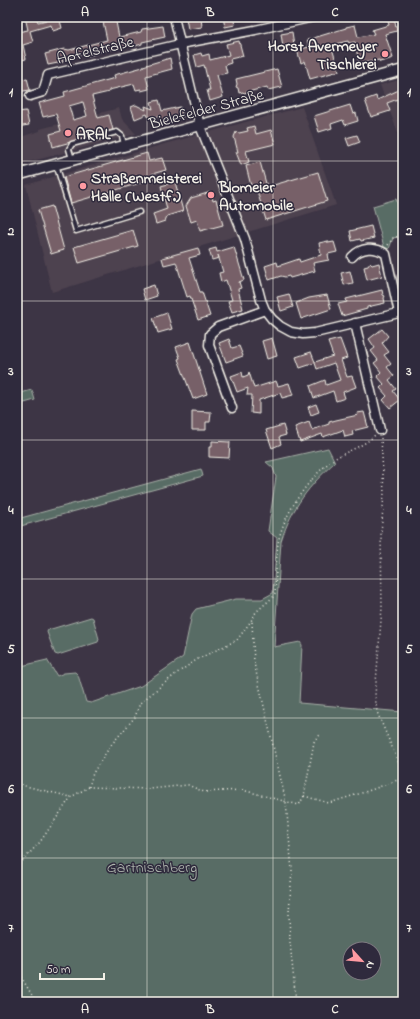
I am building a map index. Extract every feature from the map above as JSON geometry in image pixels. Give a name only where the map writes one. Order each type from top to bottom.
[{"type":"street","points":[[174,17],[200,126],[244,239],[265,310],[280,326],[291,332],[303,334],[315,334],[401,312],[386,254],[380,249],[372,248],[357,252],[352,257]]},
{"type":"street","points":[[180,44],[314,17]]},
{"type":"street","name":"Apfelstraße","points":[[30,96],[43,92],[48,75],[180,44]]},
{"type":"street","name":"Bielefelder Straße","points":[[17,174],[200,126],[403,70]]},
{"type":"street","points":[[232,408],[208,339],[210,334],[218,327],[265,310]]},
{"type":"street","points":[[355,323],[380,430]]},
{"type":"lane","points":[[72,160],[69,149],[72,144],[117,132],[122,136],[124,145]]},
{"type":"lane","points":[[56,164],[76,231],[139,212]]},
{"type":"path","points":[[383,252],[393,238],[403,235]]},
{"type":"path","points":[[88,787],[93,773],[111,745],[135,717],[140,702],[177,673],[198,660],[237,640],[256,612],[273,597],[275,593],[278,543],[282,530],[302,492],[316,475],[331,461],[368,441],[380,430]]},
{"type":"path","points":[[380,430],[384,493],[381,534],[382,608],[375,695],[377,712],[403,773]]},
{"type":"path","points":[[251,621],[254,663],[286,802],[292,871],[289,912],[290,942],[296,1002]]},
{"type":"path","points":[[17,867],[40,842],[72,797],[88,787],[150,789],[188,785],[204,792],[242,790],[299,805],[304,796],[313,746],[317,736],[322,734]]},
{"type":"path","points":[[304,796],[329,803],[368,792],[403,778]]},
{"type":"path","points":[[17,784],[72,797]]},
{"type":"path","points":[[17,970],[36,1002]]},
{"type":"shaded area","points":[[403,79],[403,146],[380,85]]},
{"type":"shaded area","points":[[302,107],[336,205],[52,292],[26,185],[168,143]]},
{"type":"shaded area","points":[[119,108],[122,119],[136,134],[17,165],[17,138],[40,131],[40,129]]},
{"type":"green space","points":[[396,199],[403,219],[403,236],[393,238],[389,249],[384,247],[373,206]]},
{"type":"green space","points":[[32,390],[35,400],[17,405],[17,394]]},
{"type":"green space","name":"Gartnischberg","points":[[328,448],[335,462],[302,498],[290,518],[281,541],[274,647],[300,642],[302,645],[299,703],[403,712],[403,1002],[17,1002],[17,667],[47,660],[57,676],[64,673],[75,672],[78,675],[86,702],[91,703],[141,686],[183,657],[192,614],[196,609],[236,599],[262,599],[273,593],[277,538],[268,531],[276,477],[273,468],[266,462]]},
{"type":"green space","points":[[201,469],[203,476],[17,527],[17,519]]},
{"type":"green space","points":[[91,617],[93,618],[99,639],[98,642],[58,655],[55,654],[47,632],[48,630]]},
{"type":"building","points":[[25,17],[36,17],[38,22],[59,17],[62,28],[53,31],[51,25],[30,31],[33,42],[23,45],[26,59],[17,61],[17,32],[28,30]]},
{"type":"building","points":[[102,17],[115,17],[119,37],[141,32],[142,29],[163,26],[165,37],[142,42],[142,44],[135,46],[135,44],[98,52],[84,57],[83,54],[62,59],[63,62],[48,65],[45,54],[64,49],[69,50],[107,40]]},
{"type":"building","points":[[201,17],[202,27],[188,29],[186,18]]},
{"type":"building","points":[[223,17],[233,17],[235,25],[225,27]]},
{"type":"building","points":[[387,17],[394,17],[397,31],[385,34],[393,58],[380,62],[379,60],[359,64],[355,42],[349,43],[348,41],[331,45],[339,71],[310,79],[305,61],[301,63],[297,50],[309,47],[307,40],[355,25],[358,37],[374,34],[372,30],[389,25]]},
{"type":"building","points":[[292,32],[294,45],[283,47],[281,34]]},
{"type":"building","points":[[239,41],[243,56],[230,59],[231,63],[225,65],[227,73],[217,75],[223,97],[210,101],[207,90],[210,90],[204,65],[197,67],[194,55],[201,53],[202,56],[209,54],[210,60],[229,55],[226,44]]},
{"type":"building","points":[[170,58],[172,69],[146,76],[149,89],[141,91],[141,89],[136,90],[134,84],[92,96],[98,118],[109,115],[113,130],[53,147],[50,134],[61,131],[56,114],[43,117],[39,103],[65,96],[64,92],[115,78],[114,75]],"holes":[[[83,102],[87,116],[73,120],[69,106]]]},
{"type":"building","points":[[277,69],[282,87],[268,90],[267,87],[239,93],[238,88],[236,87],[236,79]]},
{"type":"building","points":[[27,78],[30,90],[17,92],[17,80]]},
{"type":"building","points":[[401,89],[403,97],[387,103],[390,111],[371,117],[365,100],[376,96],[377,100]]},
{"type":"building","points":[[159,100],[162,111],[180,107],[183,117],[161,123],[159,116],[149,119],[147,114],[135,119],[131,107],[136,105],[146,110],[145,106],[153,109],[151,102]]},
{"type":"building","points":[[350,105],[353,114],[356,113],[358,121],[345,125],[343,120],[331,124],[332,128],[319,132],[314,116]]},
{"type":"building","points":[[26,111],[29,125],[17,127],[17,112]]},
{"type":"building","points":[[254,126],[256,134],[271,130],[275,144],[246,151],[249,162],[241,165],[236,152],[238,152],[234,137],[236,132],[239,133],[248,131],[247,128]]},
{"type":"building","points":[[357,135],[360,142],[349,146],[346,138]]},
{"type":"building","points":[[147,153],[149,161],[162,158],[166,170],[152,174],[154,179],[71,203],[64,177]]},
{"type":"building","points":[[260,162],[267,187],[318,172],[327,201],[266,220],[257,191],[255,192],[253,185],[251,186],[246,166]]},
{"type":"building","points":[[175,182],[183,211],[167,216],[165,221],[156,224],[153,214],[167,209],[161,186]]},
{"type":"building","points":[[211,192],[213,201],[216,200],[223,225],[200,231],[197,220],[191,222],[186,206],[191,198]]},
{"type":"building","points":[[52,206],[64,250],[51,254],[38,210]]},
{"type":"building","points":[[371,226],[374,238],[361,241],[360,239],[352,241],[350,231]]},
{"type":"building","points":[[133,230],[138,246],[79,263],[74,247]]},
{"type":"building","points":[[328,241],[328,243],[334,242],[337,252],[328,254],[329,260],[313,263],[315,271],[290,278],[289,276],[281,276],[269,280],[265,266],[277,262],[278,266],[299,259],[300,262],[321,255],[319,243]]},
{"type":"building","points":[[234,247],[244,280],[239,282],[241,288],[238,289],[243,309],[232,312],[228,301],[232,300],[226,280],[221,282],[219,273],[223,272],[219,258],[212,260],[209,250],[216,248],[217,252]]},
{"type":"building","points":[[198,248],[200,255],[189,258],[200,292],[202,292],[210,316],[198,320],[190,296],[187,297],[176,262],[164,265],[162,258]]},
{"type":"building","points":[[370,263],[372,265],[379,263],[382,276],[367,280],[364,267],[368,266]]},
{"type":"building","points":[[350,271],[353,283],[344,285],[341,273]]},
{"type":"building","points":[[154,285],[157,296],[145,300],[142,289]]},
{"type":"building","points":[[382,290],[383,295],[385,296],[385,303],[367,307],[367,309],[342,316],[338,304],[347,302],[346,299]]},
{"type":"building","points":[[289,294],[293,307],[281,311],[277,297]]},
{"type":"building","points":[[327,295],[331,309],[301,319],[296,303],[309,298]]},
{"type":"building","points":[[167,313],[172,329],[158,333],[153,318]]},
{"type":"building","points":[[382,329],[388,336],[382,343],[389,352],[384,355],[391,364],[387,367],[394,376],[389,380],[396,389],[393,391],[400,400],[390,408],[383,400],[387,396],[380,388],[384,384],[377,376],[381,372],[374,363],[378,360],[371,351],[375,348],[369,339]]},
{"type":"building","points":[[272,338],[277,356],[267,359],[262,341]]},
{"type":"building","points":[[229,339],[232,348],[239,346],[243,356],[226,362],[219,343]]},
{"type":"building","points":[[340,339],[347,358],[341,360],[347,377],[352,376],[356,387],[343,392],[345,398],[336,401],[333,391],[314,398],[310,386],[325,380],[326,385],[340,380],[334,363],[317,369],[315,363],[300,368],[296,357],[311,352],[315,362],[333,356],[328,342]]},
{"type":"building","points":[[190,342],[207,394],[193,399],[178,359],[180,358],[176,347]]},
{"type":"building","points":[[242,372],[243,377],[248,375],[249,372],[254,388],[276,381],[278,386],[289,383],[293,395],[282,398],[280,393],[259,400],[259,414],[251,413],[252,395],[247,395],[248,388],[237,392],[231,376]]},
{"type":"building","points":[[316,404],[319,412],[311,415],[308,407]]},
{"type":"building","points":[[192,411],[211,412],[210,422],[206,422],[206,430],[192,430]]},
{"type":"building","points":[[364,412],[368,427],[352,431],[353,435],[345,437],[343,430],[323,437],[322,434],[300,442],[295,427],[309,422],[312,430],[329,424],[329,422],[358,415],[357,413]]},
{"type":"building","points":[[283,425],[286,435],[279,437],[281,444],[272,448],[266,430]]},
{"type":"building","points":[[212,441],[230,442],[229,458],[209,457],[209,447],[212,447]]},
{"type":"place","name":"Horst Avermeyer Tischlerei","points":[[385,54]]},
{"type":"place","name":"ARAL","points":[[68,133]]},
{"type":"place","name":"Straßenmeisterei Halle (Westf.)","points":[[83,186]]},
{"type":"place","name":"Blomeier Automobile","points":[[211,195]]}]
